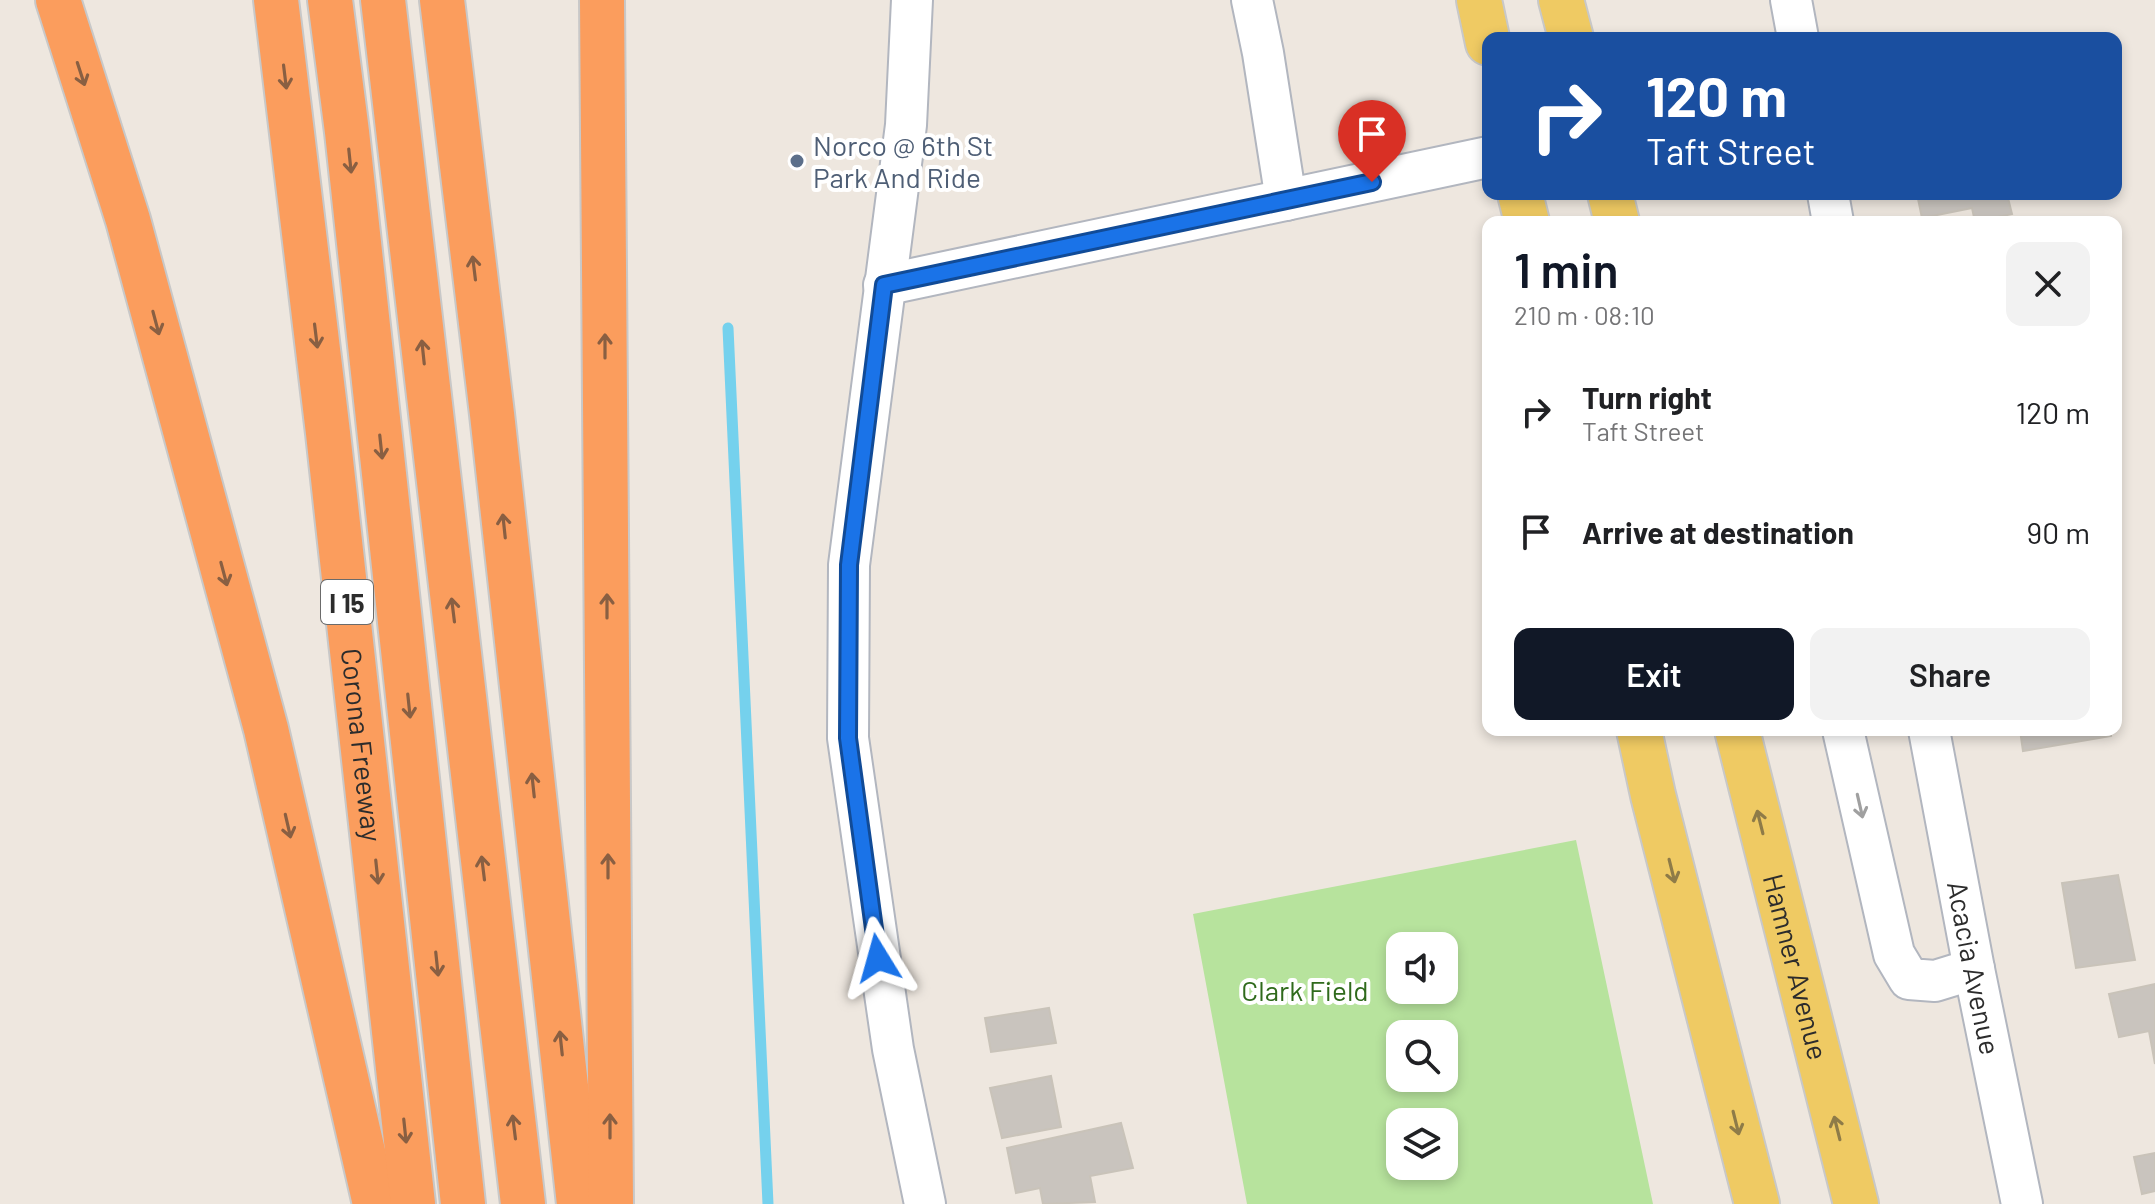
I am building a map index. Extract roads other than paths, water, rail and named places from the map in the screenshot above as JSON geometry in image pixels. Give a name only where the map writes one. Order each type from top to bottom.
[{"type":"highway","points":[[58,0],[128,220],[266,729],[375,1204]]},
{"type":"highway","name":"Corona Freeway","points":[[276,0],[330,449],[413,1204]]},
{"type":"highway","points":[[330,0],[349,147],[463,1204]]},
{"type":"highway","points":[[383,0],[523,1204]]},
{"type":"highway","points":[[442,0],[494,430],[579,1204]]},
{"type":"highway","points":[[602,0],[611,1204]]},
{"type":"main road","points":[[1479,0],[1486,32]]},
{"type":"main road","points":[[1561,0],[1569,32]]},
{"type":"main road","points":[[1640,736],[1757,1204]]},
{"type":"main road","name":"Hamner Avenue","points":[[1739,736],[1856,1204]]},
{"type":"street","points":[[912,0],[906,125],[849,565],[848,738],[893,1049],[925,1204]]},
{"type":"street","points":[[1252,0],[1286,200]]},
{"type":"street","points":[[1791,0],[1797,32]]},
{"type":"street","points":[[884,285],[1482,158]]},
{"type":"street","points":[[1844,736],[1894,954],[1909,979],[1935,981],[1974,969]]},
{"type":"street","name":"Acacia Avenue","points":[[1930,736],[2022,1204]]},
{"type":"waterway","points":[[728,328],[768,1204]]},
{"type":"place","name":"Norco @ 6th St Park And Ride","points":[[797,161]]},
{"type":"park label","name":"Clark Field","points":[[1305,990]]}]
